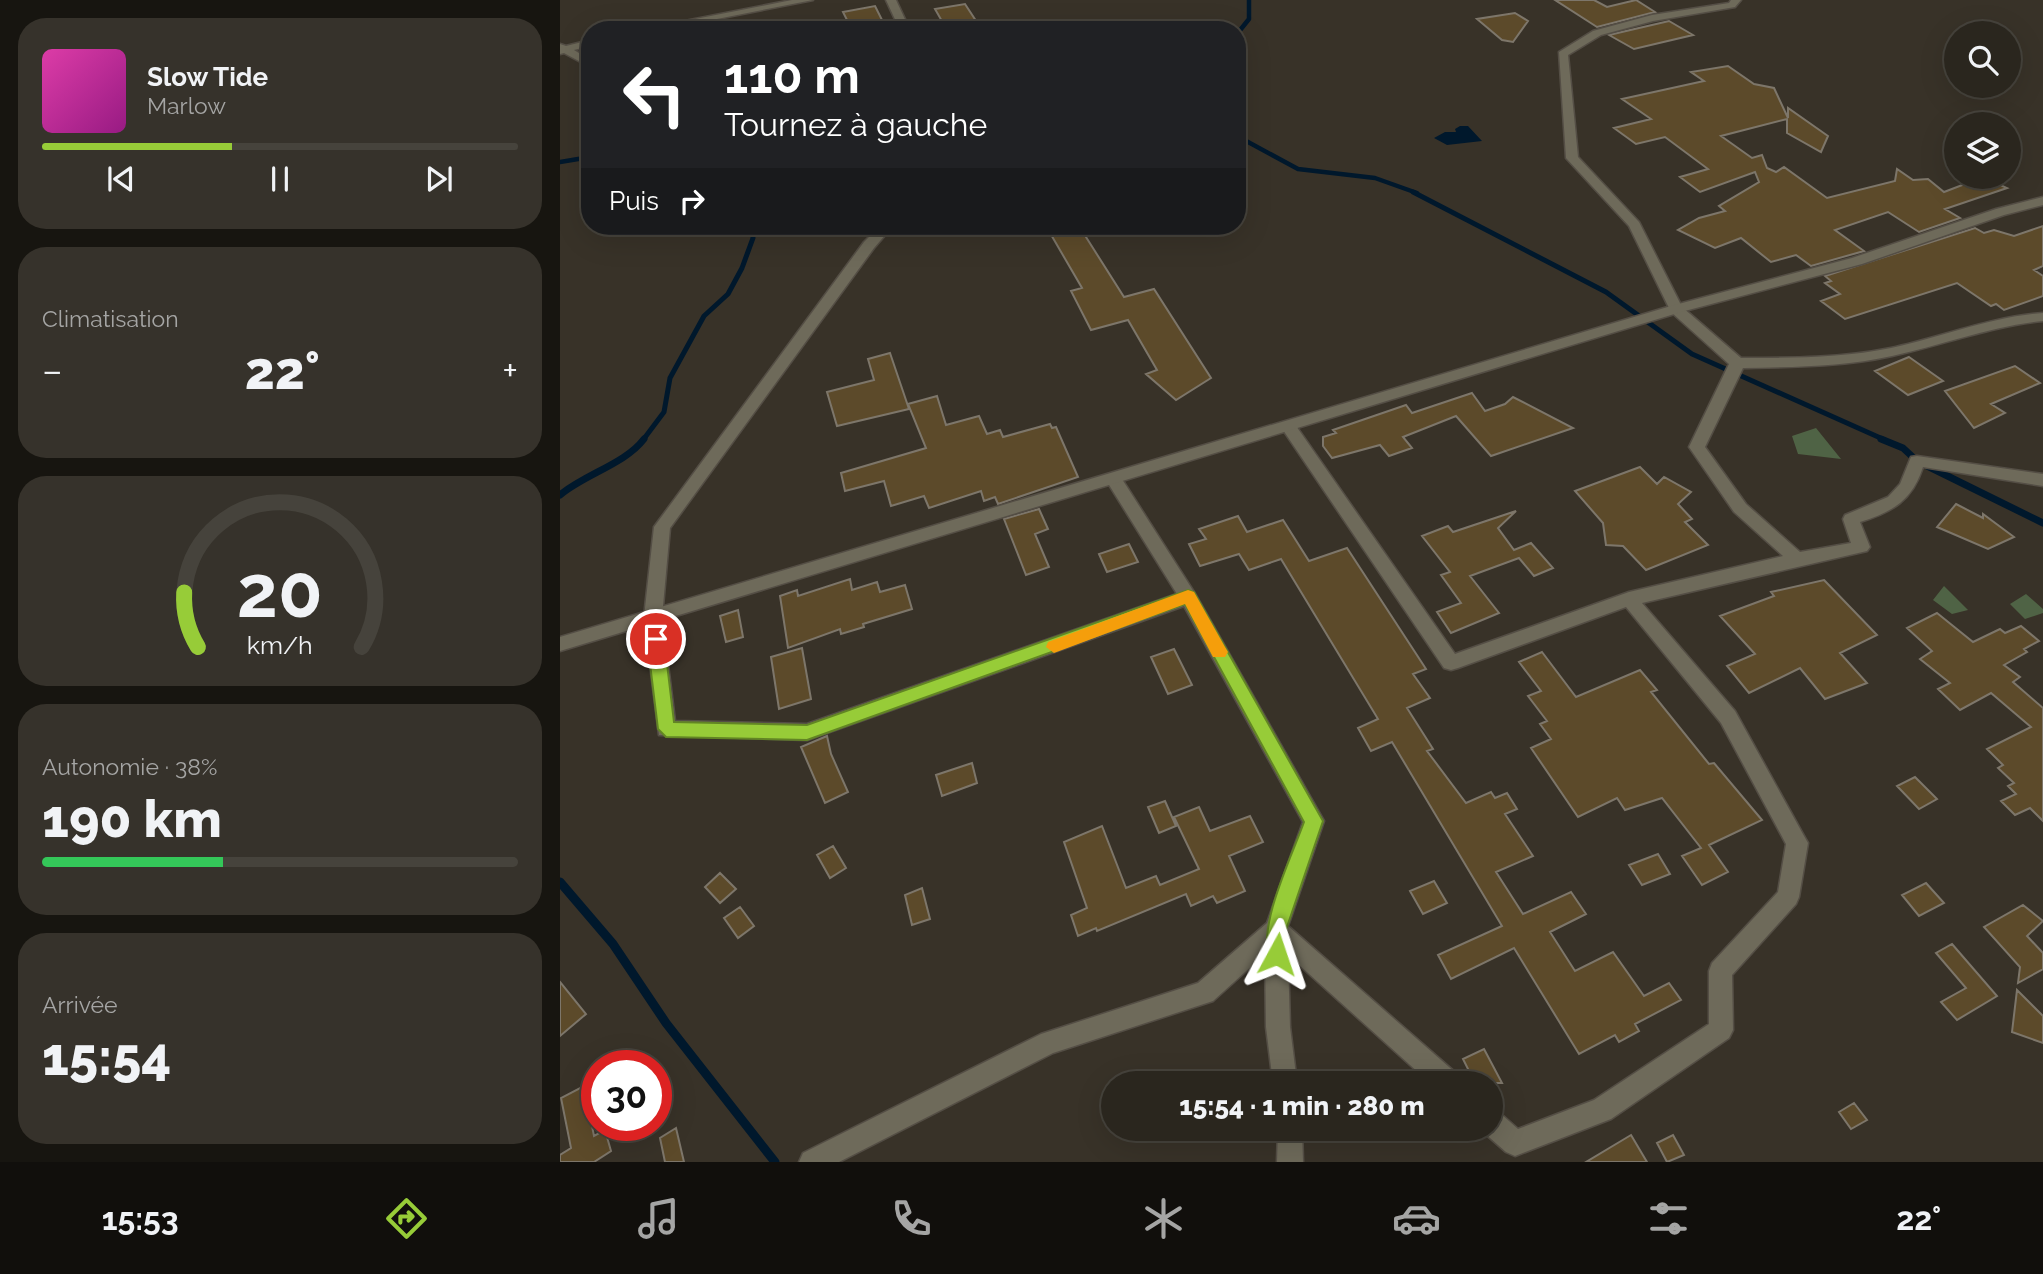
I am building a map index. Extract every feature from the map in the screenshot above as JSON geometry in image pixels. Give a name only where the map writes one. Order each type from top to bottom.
[{"type":"street","points":[[693,21],[808,0]]},
{"type":"street","points":[[891,0],[901,21]]},
{"type":"street","points":[[1736,0],[1732,5],[1652,18],[1597,33],[1563,54],[1572,158],[1635,225],[1676,309],[1737,363],[1820,364],[1910,348],[1971,330],[2043,317]]},
{"type":"street","points":[[562,49],[581,45]]},
{"type":"street","points":[[562,49],[581,59]]},
{"type":"street","points":[[560,644],[1114,480],[1634,321],[1857,261],[2000,212],[2043,201]]},
{"type":"street","points":[[867,235],[869,245]]},
{"type":"street","points":[[878,235],[662,527],[653,617],[666,729],[807,732],[1188,597]]},
{"type":"street","points":[[1737,363],[1733,375],[1707,418],[1697,447],[1740,508],[1797,559]]},
{"type":"street","points":[[1289,427],[1451,663],[1629,599],[1797,559],[1861,547],[1851,519],[1895,504],[1913,476],[1917,461],[2043,480]]},
{"type":"street","points":[[1114,480],[1188,597],[1314,821],[1276,930],[1278,1027],[1284,1071]]},
{"type":"street","points":[[1503,1132],[1515,1143],[1602,1110],[1721,1030],[1720,971],[1788,897],[1797,843],[1728,717],[1629,599]]},
{"type":"street","points":[[1276,930],[1435,1071]]},
{"type":"street","points":[[812,1162],[1049,1042],[1205,993],[1276,930]]},
{"type":"street","points":[[1290,1141],[1290,1162]]},
{"type":"green space","points":[[1816,428],[1841,459],[1798,454],[1792,436]]},
{"type":"green space","points":[[1944,586],[1968,610],[1952,614],[1933,600]]},
{"type":"green space","points":[[2026,594],[2043,609],[2043,613],[2025,619],[2010,604]]},
{"type":"water","points":[[1468,126],[1482,141],[1447,145],[1434,138],[1445,132],[1456,132],[1455,129]]},
{"type":"building","points":[[1555,0],[1594,0],[1607,7],[1636,0],[1655,12],[1597,27]]},
{"type":"building","points":[[965,4],[976,21],[942,21],[935,9]]},
{"type":"building","points":[[875,6],[882,21],[848,21],[843,12]]},
{"type":"building","points":[[1515,13],[1528,21],[1513,42],[1502,40],[1477,19]]},
{"type":"building","points":[[1669,21],[1693,35],[1634,49],[1609,35]]},
{"type":"building","points":[[1728,66],[1754,84],[1774,88],[1788,118],[1788,108],[1828,136],[1821,152],[1787,133],[1787,119],[1721,136],[1752,158],[1762,155],[1767,168],[1776,172],[1784,167],[1827,198],[1895,181],[1897,169],[1913,180],[1928,179],[1944,192],[1952,189],[2004,189],[1945,209],[1960,218],[1919,232],[1888,212],[1835,230],[1864,251],[1811,266],[1796,255],[1771,262],[1741,238],[1715,248],[1678,230],[1699,218],[1725,211],[1719,206],[1759,182],[1755,172],[1700,192],[1680,177],[1708,169],[1665,137],[1636,144],[1614,128],[1651,119],[1622,99],[1704,81],[1691,72]]},
{"type":"building","points":[[2043,226],[2043,266],[2034,270],[2043,276],[2043,296],[2004,310],[1996,304],[1991,306],[1957,283],[1845,319],[1821,301],[1840,294],[1825,283],[1831,281],[1825,276],[1975,228],[1984,233],[1994,230],[2014,236]]},
{"type":"building","points":[[1051,235],[1085,235],[1124,297],[1154,289],[1211,378],[1176,400],[1146,374],[1157,370],[1128,320],[1091,330],[1071,291],[1082,288]]},
{"type":"building","points":[[890,353],[909,409],[837,426],[827,392],[874,380],[868,359]]},
{"type":"building","points":[[1909,357],[1943,381],[1908,395],[1875,371]]},
{"type":"building","points":[[2015,366],[2040,383],[1991,404],[2005,413],[1974,428],[1945,391]]},
{"type":"building","points":[[1472,393],[1485,411],[1505,404],[1513,397],[1573,428],[1491,456],[1456,416],[1403,437],[1412,448],[1389,456],[1380,445],[1332,458],[1323,446],[1323,437],[1336,433],[1333,430],[1406,405],[1412,413]]},
{"type":"building","points":[[937,396],[946,425],[979,416],[987,434],[1000,430],[1003,437],[1050,424],[1052,428],[1056,427],[1078,477],[998,504],[995,497],[984,501],[981,491],[929,508],[924,496],[891,506],[884,481],[845,491],[841,473],[926,448],[908,404]]},
{"type":"building","points":[[1640,467],[1657,484],[1664,477],[1691,492],[1678,504],[1692,519],[1685,522],[1708,545],[1646,570],[1623,546],[1606,545],[1603,523],[1575,491]]},
{"type":"building","points":[[1956,504],[1983,518],[1983,514],[2014,537],[1988,549],[1937,527]]},
{"type":"building","points":[[1039,509],[1048,529],[1035,534],[1049,567],[1026,575],[1004,519]]},
{"type":"building","points":[[1516,511],[1498,528],[1514,550],[1531,543],[1553,568],[1534,576],[1519,558],[1470,576],[1499,613],[1451,633],[1437,612],[1461,603],[1441,575],[1450,572],[1422,536],[1448,526],[1453,532]]},
{"type":"building","points":[[1238,516],[1247,532],[1283,520],[1309,561],[1347,548],[1426,669],[1413,674],[1430,698],[1407,708],[1433,749],[1427,751],[1466,803],[1491,792],[1495,798],[1507,793],[1517,809],[1505,814],[1533,856],[1496,872],[1523,914],[1571,892],[1586,914],[1550,932],[1575,971],[1613,952],[1644,996],[1669,983],[1681,1000],[1635,1024],[1639,1031],[1619,1042],[1615,1035],[1579,1054],[1514,948],[1451,979],[1438,955],[1502,926],[1392,742],[1371,751],[1358,728],[1378,719],[1281,559],[1249,570],[1239,554],[1200,566],[1189,544],[1206,539],[1199,529]]},
{"type":"building","points":[[1129,544],[1138,562],[1107,572],[1099,554]]},
{"type":"building","points":[[850,579],[852,590],[877,582],[880,592],[905,585],[912,609],[863,624],[864,627],[841,634],[840,629],[788,648],[780,596],[797,590],[798,596]]},
{"type":"building","points":[[1824,580],[1877,635],[1840,653],[1867,683],[1825,699],[1800,668],[1749,693],[1727,666],[1755,654],[1720,616],[1774,596],[1771,592]]},
{"type":"building","points":[[738,610],[743,637],[726,642],[720,616]]},
{"type":"building","points":[[1937,613],[1973,642],[2000,629],[2005,633],[2021,626],[2039,641],[2024,649],[2027,652],[2004,665],[2020,677],[2013,682],[2043,708],[2043,821],[2030,808],[2015,815],[2001,801],[2016,794],[2008,786],[2014,783],[1998,768],[2003,765],[1987,749],[2031,727],[1991,693],[1960,710],[1938,689],[1950,683],[1920,659],[1932,651],[1907,628]]},
{"type":"building","points":[[802,648],[811,699],[779,709],[771,657]]},
{"type":"building","points":[[1174,649],[1192,685],[1168,694],[1151,657]]},
{"type":"building","points":[[1542,652],[1576,697],[1640,670],[1657,690],[1651,692],[1709,764],[1714,763],[1762,820],[1709,845],[1728,872],[1702,885],[1682,856],[1701,848],[1662,798],[1625,810],[1617,798],[1578,817],[1531,748],[1551,739],[1540,724],[1547,721],[1528,696],[1541,691],[1519,662]]},
{"type":"building","points":[[827,736],[831,754],[848,792],[825,803],[801,747]]},
{"type":"building","points":[[972,763],[977,783],[942,796],[936,775]]},
{"type":"building","points":[[1915,777],[1937,799],[1919,809],[1897,786]]},
{"type":"building","points":[[1165,801],[1176,826],[1159,833],[1148,807]]},
{"type":"building","points":[[1199,807],[1210,831],[1250,816],[1263,842],[1229,856],[1245,891],[1217,903],[1213,896],[1191,906],[1186,894],[1097,931],[1096,928],[1078,936],[1071,915],[1087,908],[1064,842],[1102,826],[1126,888],[1156,876],[1160,885],[1199,869],[1174,817]]},
{"type":"building","points":[[833,846],[846,868],[830,878],[817,855]]},
{"type":"building","points":[[1658,854],[1670,874],[1642,885],[1629,865]]},
{"type":"building","points":[[720,873],[736,889],[720,903],[705,887]]},
{"type":"building","points":[[1434,881],[1447,903],[1423,914],[1410,891]]},
{"type":"building","points":[[1926,883],[1944,903],[1919,916],[1902,895]]},
{"type":"building","points":[[922,888],[930,919],[912,925],[905,895]]},
{"type":"building","points":[[2023,905],[2043,921],[2027,936],[2043,953],[2043,969],[2018,983],[2020,967],[1984,927]]},
{"type":"building","points":[[740,907],[754,926],[738,938],[724,918]]},
{"type":"building","points":[[1952,944],[1997,996],[1957,1020],[1941,1002],[1966,988],[1936,953]]},
{"type":"building","points":[[560,982],[586,1014],[560,1036]]},
{"type":"building","points":[[2017,990],[2043,1016],[2043,1043],[2012,1032]]},
{"type":"building","points":[[1484,1049],[1496,1071],[1469,1071],[1463,1059]]},
{"type":"building","points":[[581,1088],[581,1141],[608,1141],[611,1151],[594,1162],[560,1162],[560,1155],[571,1148],[561,1098]]},
{"type":"building","points":[[1854,1103],[1867,1120],[1851,1129],[1839,1112]]},
{"type":"building","points":[[676,1128],[684,1162],[665,1162],[661,1141],[672,1141],[672,1130]]},
{"type":"building","points":[[1631,1135],[1647,1162],[1586,1162]]},
{"type":"building","points":[[1673,1135],[1684,1155],[1667,1162],[1657,1143]]},
{"type":"waterway","points":[[1246,23],[1249,19],[1249,0]]},
{"type":"waterway","points":[[1246,141],[1298,169],[1375,178],[1417,193]]},
{"type":"waterway","points":[[560,162],[581,158]]},
{"type":"waterway","points":[[1413,192],[1606,292],[1692,354],[1885,440]]},
{"type":"waterway","points":[[643,440],[664,412],[670,378],[704,316],[728,294],[742,268],[753,235]]},
{"type":"waterway","points":[[560,495],[616,462],[644,439]]},
{"type":"waterway","points":[[1881,439],[1903,448],[1917,461],[2043,523]]},
{"type":"waterway","points":[[560,882],[613,944],[666,1023],[775,1162]]},
{"type":"slow traffic","points":[[1054,647],[1188,597],[1219,652]]},
{"type":"route","points":[[656,639],[666,729],[807,732],[1076,639],[1188,597],[1314,821],[1276,930],[1277,954]]}]
